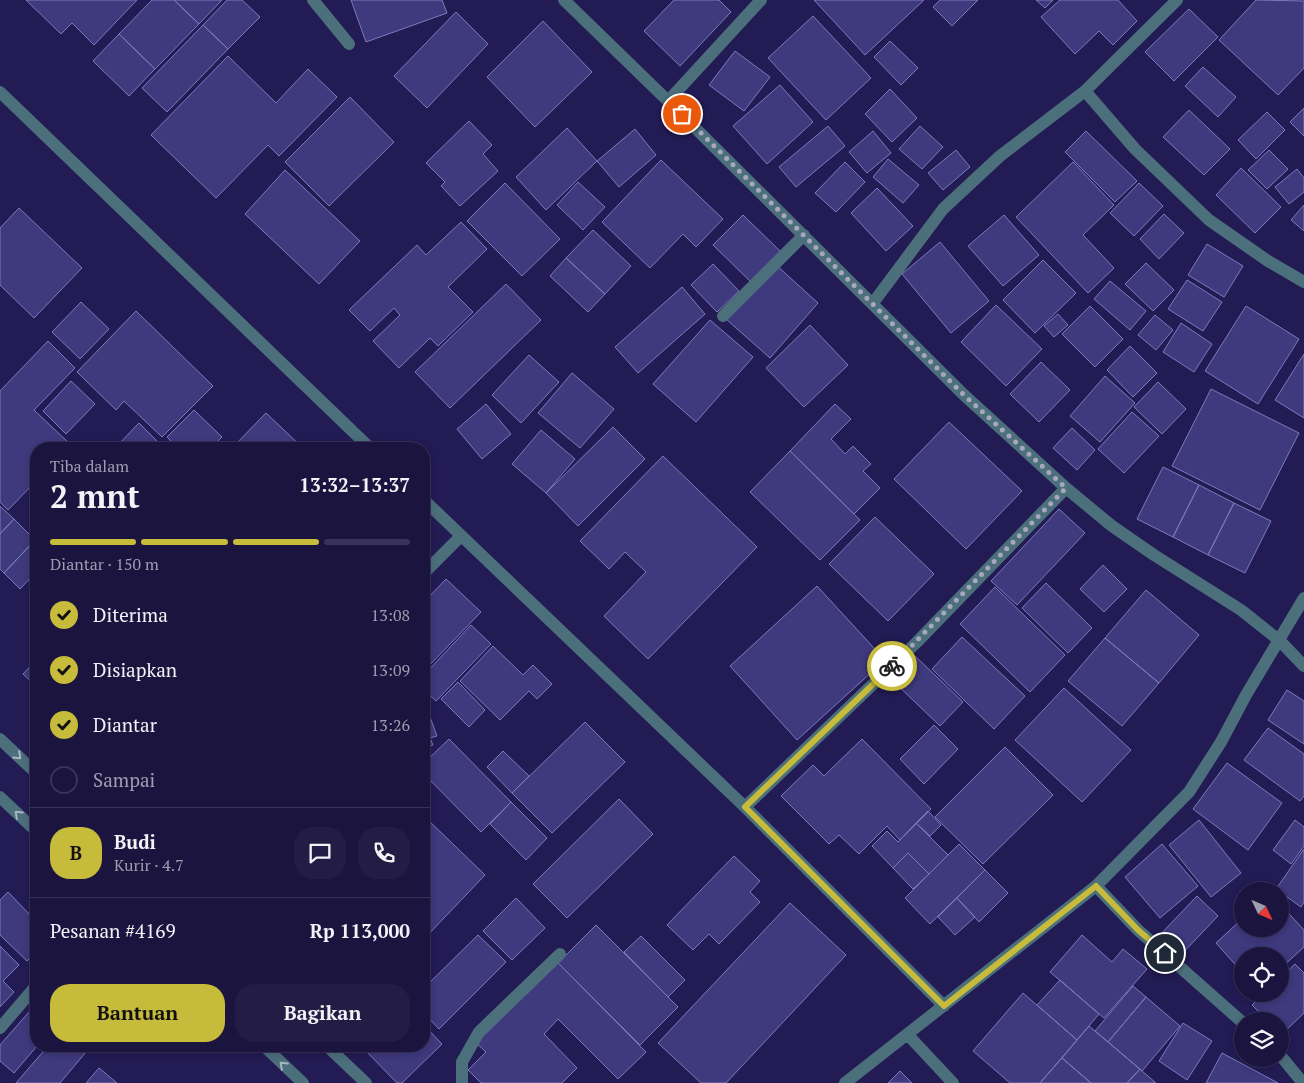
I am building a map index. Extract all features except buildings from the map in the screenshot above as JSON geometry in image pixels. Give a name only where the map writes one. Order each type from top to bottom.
[{"type":"street","points":[[313,0],[349,44]]},
{"type":"street","points":[[564,0],[873,303],[964,395],[1066,488],[1112,526],[1241,610],[1280,641],[1304,666]]},
{"type":"street","points":[[668,101],[761,0]]},
{"type":"street","points":[[873,303],[944,209],[1000,156],[1085,92],[1177,0]]},
{"type":"street","points":[[0,92],[364,442]]},
{"type":"street","points":[[1085,92],[1135,149],[1209,220],[1268,262],[1304,282]]},
{"type":"street","points":[[723,316],[804,235]]},
{"type":"street","points":[[745,807],[917,642],[1066,488]]},
{"type":"street","points":[[430,506],[745,807],[944,1006]]},
{"type":"street","points":[[430,567],[461,536]]},
{"type":"street","points":[[845,1083],[1096,886],[1189,792],[1221,742],[1246,695],[1304,598]]},
{"type":"street","points":[[0,739],[30,767]]},
{"type":"street","points":[[0,797],[30,825]]},
{"type":"street","points":[[1096,886],[1138,930],[1234,1015]]},
{"type":"street","points":[[462,1083],[462,1062],[479,1032],[560,954]]},
{"type":"street","points":[[0,1028],[30,993]]},
{"type":"street","points":[[908,1035],[953,1083]]},
{"type":"street","points":[[270,1052],[303,1083]]},
{"type":"street","points":[[333,1052],[366,1083]]},
{"type":"street","points":[[1289,1066],[1303,1083]]},
{"type":"street","points":[[347,1083],[356,1074]]},
{"type":"way so far","points":[[682,114],[964,395],[1066,488],[892,666]]},
{"type":"route","points":[[892,666],[745,807],[944,1006],[1096,886],[1138,930],[1165,953]]}]
